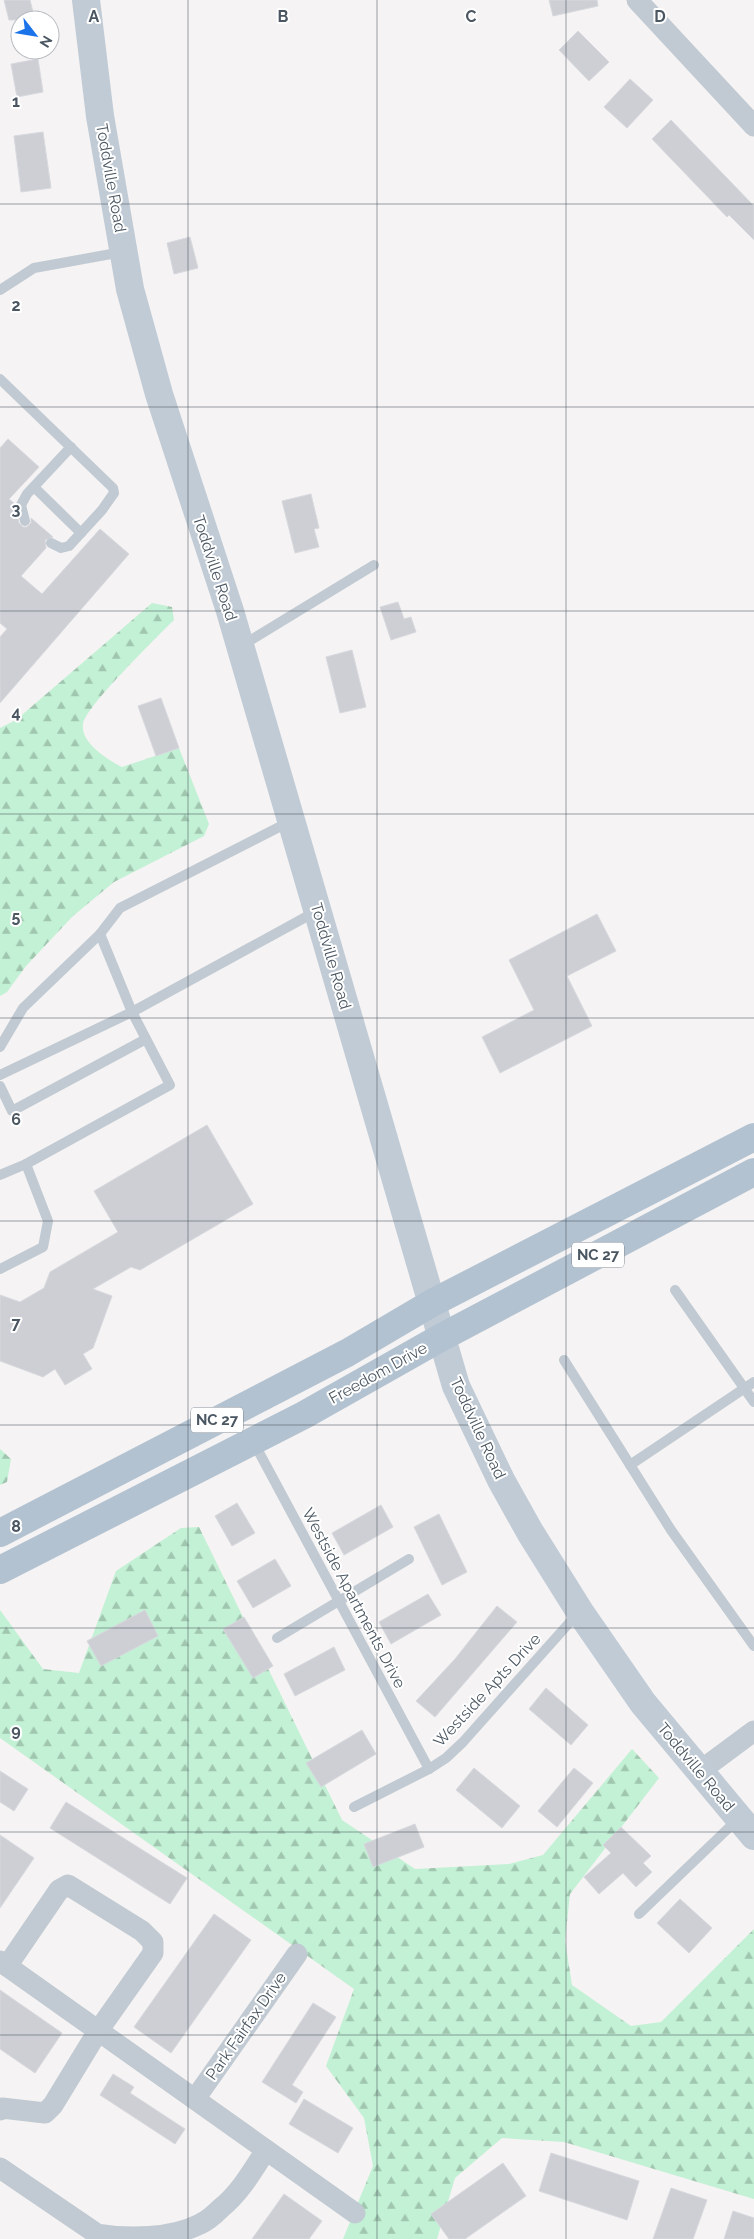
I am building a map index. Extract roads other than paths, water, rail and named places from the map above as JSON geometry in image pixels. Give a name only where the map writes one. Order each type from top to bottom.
[{"type":"main road","name":"Freedom Drive","points":[[0,1533],[347,1353],[432,1303],[754,1137]]},
{"type":"main road","name":"Freedom Drive","points":[[0,1570],[304,1415],[442,1337],[754,1172]]},
{"type":"street","name":"Toddville Road","points":[[86,0],[100,116],[130,289],[159,394],[240,647],[456,1386],[501,1480],[530,1532],[580,1612],[643,1703],[747,1827]]},
{"type":"street","points":[[637,0],[754,126]]},
{"type":"street","points":[[700,1770],[754,1731]]},
{"type":"street","points":[[0,2097],[10,2110],[45,2113],[53,2105],[98,2031],[153,1953],[154,1942],[142,1931],[68,1885],[59,1890],[3,1963],[98,2031],[355,2213]]},
{"type":"street","name":"Park Fairfax Drive","points":[[195,2099],[297,1954]]},
{"type":"street","points":[[0,2168],[97,2234],[116,2238],[149,2237],[200,2224],[223,2207],[246,2180],[266,2150]]},
{"type":"lane","points":[[0,290],[34,268],[123,252]]},
{"type":"lane","points":[[0,379],[113,488],[114,494],[111,498],[69,546],[61,548],[51,543]]},
{"type":"lane","points":[[25,521],[21,505],[34,487],[71,447]]},
{"type":"lane","points":[[34,487],[81,533]]},
{"type":"lane","points":[[240,647],[374,564]]},
{"type":"lane","points":[[0,1047],[23,1008],[100,934],[120,908],[291,821]]},
{"type":"lane","points":[[0,1075],[132,1012],[318,911]]},
{"type":"lane","points":[[0,1175],[26,1164],[170,1085],[132,1012],[100,934]]},
{"type":"lane","points":[[0,1086],[12,1111],[146,1039]]},
{"type":"lane","points":[[0,1269],[43,1247],[48,1221],[26,1164]]},
{"type":"lane","points":[[675,1290],[754,1402]]},
{"type":"lane","points":[[564,1360],[671,1530],[754,1646]]},
{"type":"lane","points":[[630,1465],[754,1382]]},
{"type":"lane","name":"Westside Apartments Drive","points":[[253,1441],[429,1768]]},
{"type":"lane","points":[[277,1638],[409,1559]]},
{"type":"lane","name":"Westside Apts Drive","points":[[354,1807],[446,1758],[463,1742],[580,1612]]},
{"type":"lane","points":[[639,1914],[747,1827]]}]
